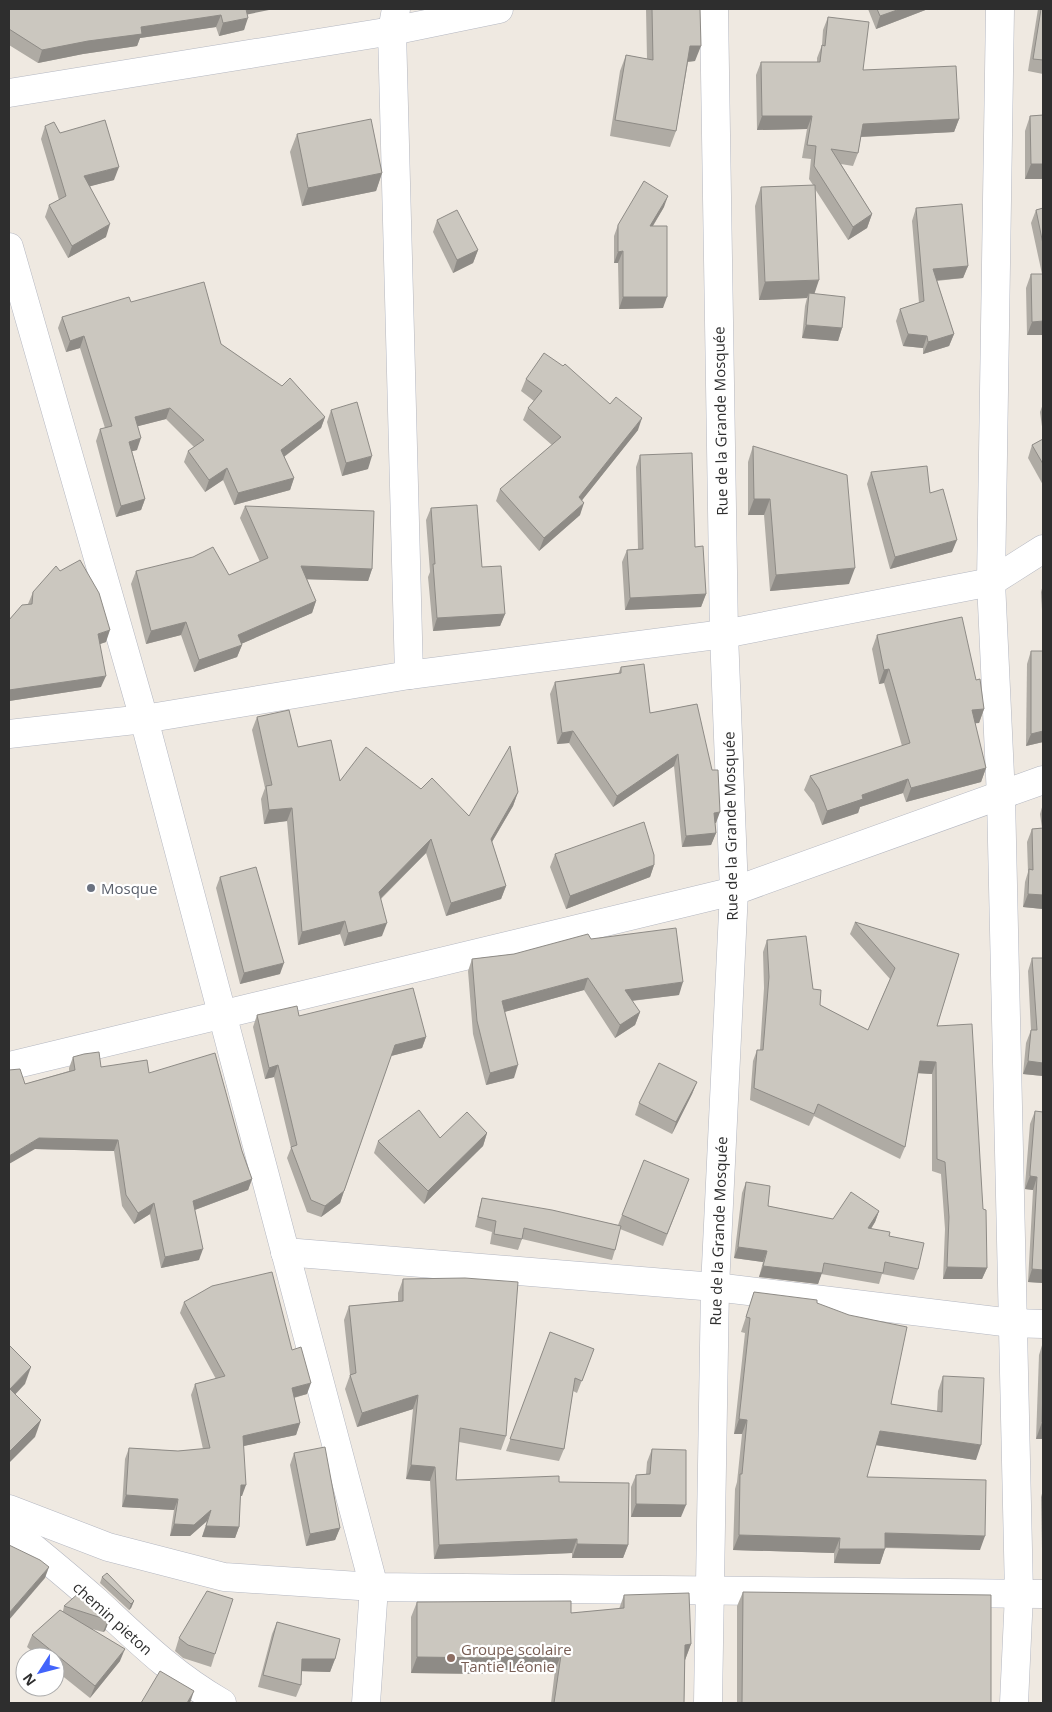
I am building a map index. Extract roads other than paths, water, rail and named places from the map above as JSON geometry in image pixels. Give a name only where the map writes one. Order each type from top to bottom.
[{"type":"street","points":[[9,94],[394,20],[499,9]]},
{"type":"street","name":"Rue de la Grande Mosquée","points":[[708,1703],[714,1287],[734,891],[724,634],[714,9]]},
{"type":"street","points":[[1000,9],[991,582],[1001,797],[1012,1323],[1031,1594],[1014,1703]]},
{"type":"street","points":[[394,20],[410,675]]},
{"type":"street","points":[[9,246],[144,719],[374,1587],[366,1703]]},
{"type":"street","points":[[9,734],[144,719],[410,675],[724,634],[991,582],[1043,549]]},
{"type":"street","points":[[9,1066],[734,891],[1001,797],[1043,780]]},
{"type":"street","points":[[285,1252],[714,1287],[1012,1323],[1043,1324]]},
{"type":"street","points":[[9,1509],[108,1547],[224,1577],[374,1587],[1031,1594]]},
{"type":"street","name":"chemin pieton","points":[[9,1528],[96,1602],[150,1653],[201,1691],[222,1703]]},
{"type":"place","name":"Mosque","points":[[91,888]]},
{"type":"place","name":"Groupe scolaire Tantie Léonie","points":[[451,1658]]}]
